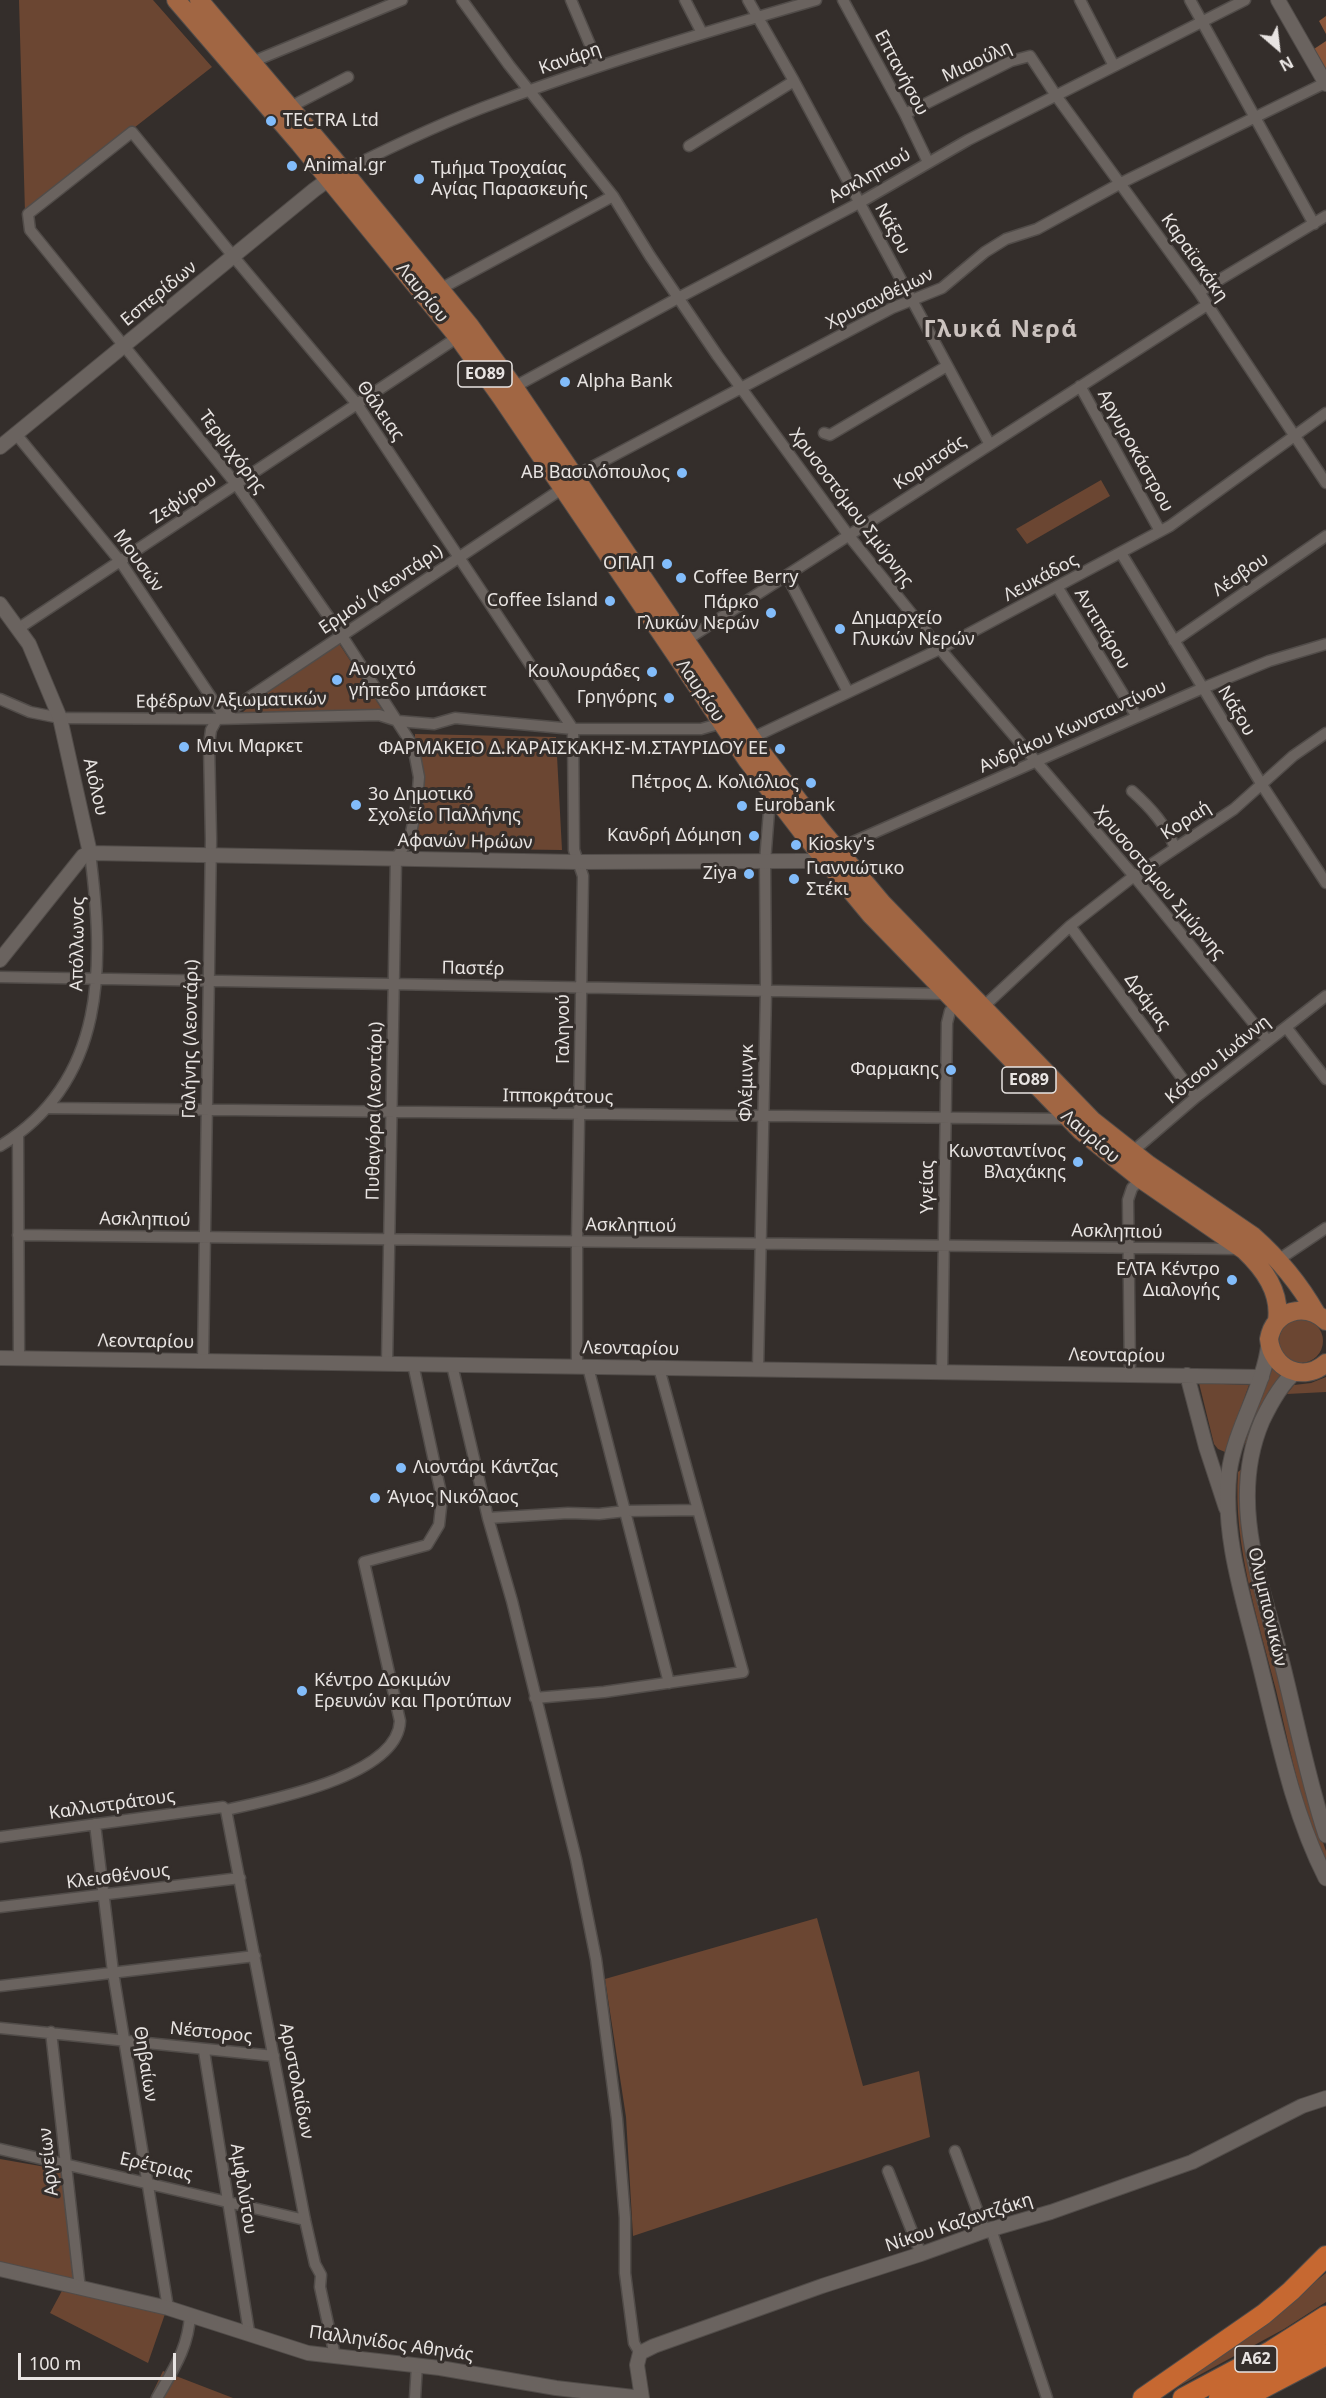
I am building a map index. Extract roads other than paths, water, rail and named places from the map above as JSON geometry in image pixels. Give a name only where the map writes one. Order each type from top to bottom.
[{"type":"highway","points":[[1143,2398],[1264,2314],[1326,2256]]},
{"type":"highway","name":"Α62","points":[[1183,2398],[1270,2351],[1326,2316]]},
{"type":"highway","name":"Α62","points":[[1219,2398],[1326,2333]]},
{"type":"highway","points":[[1244,2398],[1326,2355]]},
{"type":"main road","name":"Λαυρίου","points":[[176,0],[440,289],[514,387],[569,482]]},
{"type":"main road","name":"Λαυρίου","points":[[199,0],[290,107],[336,174],[569,482],[679,644],[789,789],[871,915],[1067,1119],[1141,1179],[1244,1250],[1256,1261],[1269,1280],[1279,1309],[1269,1343]]},
{"type":"main road","name":"Λαυρίου","points":[[679,644],[722,723],[777,800],[882,903],[1086,1115],[1132,1152],[1253,1236],[1298,1283],[1321,1317]]},
{"type":"main road","name":"Λαυρίου","points":[[1276,1322],[1289,1312],[1299,1310],[1321,1317]]},
{"type":"main road","points":[[1269,1343],[1276,1361],[1284,1368],[1305,1373],[1324,1366]]},
{"type":"main road","name":"Ολυμπιονικών","points":[[1269,1343],[1262,1377],[1244,1419],[1232,1458],[1228,1485],[1228,1513],[1242,1593],[1288,1778],[1305,1830],[1326,1878]]},
{"type":"main road","name":"Ολυμπιονικών","points":[[1294,1372],[1272,1402],[1252,1452],[1247,1495],[1251,1543],[1315,1801],[1326,1835]]},
{"type":"street","points":[[252,62],[382,4],[402,0]]},
{"type":"street","name":"Χρυσοστόμου Σμύρνης","points":[[462,0],[529,90],[613,196],[740,388],[849,536],[940,649],[1134,876],[1268,1041]]},
{"type":"street","points":[[571,0],[599,66]]},
{"type":"street","points":[[685,0],[702,33]]},
{"type":"street","name":"Νάξου","points":[[748,0],[989,443]]},
{"type":"street","name":"Κανάρη","points":[[336,174],[464,115],[529,90],[702,33],[816,0]]},
{"type":"street","name":"Επτανήσου","points":[[843,0],[905,114],[928,162]]},
{"type":"street","points":[[1080,0],[1113,66]]},
{"type":"street","points":[[1190,0],[1314,224]]},
{"type":"street","name":"Ασκληπιού","points":[[514,387],[678,297],[859,203],[928,162],[1245,0]]},
{"type":"street","points":[[1278,0],[1326,84]]},
{"type":"street","name":"Μιαούλη","points":[[905,114],[1011,61],[1030,56]]},
{"type":"street","name":"Καραϊσκάκη","points":[[1030,56],[1057,97],[1199,292],[1324,477]]},
{"type":"street","points":[[290,107],[348,77]]},
{"type":"street","points":[[689,146],[794,81]]},
{"type":"street","name":"Χρυσανθέμων","points":[[569,482],[892,308],[942,288],[985,252],[1006,239],[1037,229],[1120,183],[1255,116],[1326,84]]},
{"type":"street","name":"Τερψιχόρης","points":[[132,132],[28,214],[30,230],[236,484],[342,636],[413,746],[419,777],[417,803],[410,838],[396,858]]},
{"type":"street","name":"Θάλειας","points":[[132,132],[357,404],[573,729]]},
{"type":"street","name":"Εσπερίδων","points":[[0,447],[336,174]]},
{"type":"street","points":[[440,289],[613,196]]},
{"type":"street","points":[[1199,292],[1326,216]]},
{"type":"street","name":"Κορυτσάς","points":[[679,644],[1207,305]]},
{"type":"street","name":"Ζεφύρου","points":[[19,628],[458,337]]},
{"type":"street","points":[[824,433],[830,435],[864,417],[947,366]]},
{"type":"street","name":"Αργυροκάστρου","points":[[1080,386],[1160,531]]},
{"type":"street","name":"Λευκάδος","points":[[752,738],[940,649],[1058,588],[1160,531],[1326,413]]},
{"type":"street","name":"Μουσών","points":[[16,434],[120,561],[220,717]]},
{"type":"street","name":"Ερμού (Λεοντάρι)","points":[[220,717],[569,482]]},
{"type":"street","name":"Λέσβου","points":[[1174,641],[1326,536]]},
{"type":"street","name":"Νάξου","points":[[1121,553],[1262,785],[1326,883]]},
{"type":"street","points":[[787,576],[848,692]]},
{"type":"street","name":"Αντιπάρου","points":[[1058,588],[1137,717]]},
{"type":"street","name":"Αιόλου","points":[[0,604],[19,628],[35,656],[60,718],[90,853]]},
{"type":"street","name":"Ανδρίκου Κωνσταντίνου","points":[[829,853],[1203,688],[1269,661],[1326,644]]},
{"type":"street","name":"Εφέδρων Αξιωματικών","points":[[0,699],[30,712],[60,718],[379,715],[398,721],[434,724],[455,718],[573,729],[701,729],[722,723]]},
{"type":"street","name":"Γαλήνης (Λεοντάρι)","points":[[203,1361],[210,854],[209,745],[211,730],[220,717]]},
{"type":"street","name":"Γαληνού","points":[[573,729],[574,850],[583,876],[577,1242],[582,1366],[626,1511],[669,1683]]},
{"type":"street","name":"Κοραή","points":[[982,1008],[1070,926],[1134,876],[1234,809],[1293,756],[1326,733]]},
{"type":"street","points":[[1132,791],[1150,807],[1175,848]]},
{"type":"street","name":"Φλέμινγκ","points":[[758,1369],[766,991],[765,862],[769,811],[777,800]]},
{"type":"street","points":[[0,960],[82,856],[90,853]]},
{"type":"street","name":"Αφανών Ηρώων","points":[[90,853],[577,862],[811,861],[829,853]]},
{"type":"street","name":"Απόλλωνος","points":[[0,1146],[49,1108],[67,1081],[79,1056],[90,1019],[97,979],[97,918],[90,853]]},
{"type":"street","name":"Πυθαγόρα (Λεοντάρι)","points":[[387,1364],[396,858]]},
{"type":"street","name":"Δράμας","points":[[1070,926],[1196,1098]]},
{"type":"street","name":"Παστέρ","points":[[0,977],[766,991],[951,999]]},
{"type":"street","name":"Κότσου Ιωάννη","points":[[1132,1152],[1196,1098],[1326,996]]},
{"type":"street","name":"Υγείας","points":[[942,1372],[945,1117],[948,1016],[951,999]]},
{"type":"street","points":[[1286,1027],[1326,1079]]},
{"type":"street","name":"Ιπποκράτους","points":[[49,1108],[1067,1119]]},
{"type":"street","points":[[18,1134],[19,1358]]},
{"type":"street","points":[[1130,1374],[1128,1200],[1132,1188],[1141,1179]]},
{"type":"street","points":[[1278,1260],[1326,1228]]},
{"type":"street","name":"Ασκληπιού","points":[[18,1235],[1244,1250]]},
{"type":"street","name":"Λεονταρίου","points":[[0,1358],[1262,1377]]},
{"type":"street","name":"Καλλιστράτους","points":[[0,1838],[223,1807],[226,1810],[291,1796],[328,1783],[378,1758],[396,1740],[400,1721],[364,1562],[427,1545],[439,1525],[442,1498],[413,1364]]},
{"type":"street","points":[[452,1365],[488,1518],[512,1601],[576,1859],[596,1959],[617,2119],[626,2218],[625,2273],[634,2343],[639,2353],[637,2365],[642,2398]]},
{"type":"street","points":[[535,1698],[604,1692],[743,1672],[660,1368]]},
{"type":"street","points":[[1187,1375],[1206,1447],[1228,1513]]},
{"type":"street","points":[[1206,1447],[1216,1457],[1232,1458],[1252,1452]]},
{"type":"street","points":[[488,1518],[568,1513],[698,1510]]},
{"type":"street","name":"Αριστολαίδων","points":[[226,1810],[305,2220],[315,2264],[321,2275],[320,2287],[335,2356]]},
{"type":"street","name":"Θηβαίων","points":[[95,1824],[113,1972],[168,2308]]},
{"type":"street","name":"Κλεισθένους","points":[[0,1907],[240,1878]]},
{"type":"street","points":[[0,1986],[255,1956]]},
{"type":"street","name":"Νέστορος","points":[[0,2028],[124,2040],[204,2051],[274,2056]]},
{"type":"street","name":"Αργείων","points":[[51,2032],[80,2289]]},
{"type":"street","name":"Αμφιλύτου","points":[[204,2051],[249,2332]]},
{"type":"street","name":"Νίκου Καζαντζάκη","points":[[639,2353],[822,2286],[988,2230],[1051,2212],[1192,2162],[1302,2106],[1326,2098]]},
{"type":"street","name":"Ερέτριας","points":[[0,2149],[305,2220]]},
{"type":"street","points":[[955,2151],[988,2230],[1047,2398]]},
{"type":"street","points":[[888,2171],[921,2254]]},
{"type":"street","name":"Παλληνίδος Αθηνάς","points":[[0,2269],[168,2308],[249,2332],[308,2353],[417,2365],[556,2388],[642,2398]]},
{"type":"street","points":[[157,2398],[183,2352],[189,2330],[190,2314]]},
{"type":"street","points":[[415,2398],[417,2365]]},
{"type":"place","name":"TECTRA Ltd","points":[[271,121]]},
{"type":"place","name":"Animal.gr","points":[[292,166]]},
{"type":"place","name":"Τμήμα Τροχαίας Αγίας Παρασκευής","points":[[419,179]]},
{"type":"place","name":"Alpha Bank","points":[[565,382]]},
{"type":"place","name":"ΑΒ Βασιλόπουλος","points":[[682,473]]},
{"type":"place","name":"ΟΠΑΠ","points":[[667,564]]},
{"type":"place","name":"Coffee Berry","points":[[681,578]]},
{"type":"place","name":"Coffee Island","points":[[610,601]]},
{"type":"place","name":"Πάρκο Γλυκών Νερών","points":[[771,613]]},
{"type":"place","name":"Δημαρχείο Γλυκών Νερών","points":[[840,629]]},
{"type":"place","name":"Κουλουράδες","points":[[652,672]]},
{"type":"place","name":"Ανοιχτό γήπεδο μπάσκετ","points":[[337,680]]},
{"type":"place","name":"Γρηγόρης","points":[[669,698]]},
{"type":"place","name":"Μινι Μαρκετ","points":[[184,747]]},
{"type":"place","name":"ΦΑΡΜΑΚΕΙΟ Δ.ΚΑΡΑΙΣΚΑΚΗΣ-Μ.ΣΤΑΥΡΙΔΟΥ ΕΕ","points":[[780,749]]},
{"type":"place","name":"Πέτρος Δ. Κολιόλιος","points":[[811,783]]},
{"type":"place","name":"3ο Δημοτικό Σχολείο Παλλήνης","points":[[356,805]]},
{"type":"place","name":"Eurobank","points":[[742,806]]},
{"type":"place","name":"Κανδρή Δόμηση","points":[[754,836]]},
{"type":"place","name":"Kiosky's","points":[[796,845]]},
{"type":"place","name":"Ziya","points":[[749,874]]},
{"type":"place","name":"Γιαννιώτικο Στέκι","points":[[794,879]]},
{"type":"place","name":"Φαρμακης","points":[[951,1070]]},
{"type":"place","name":"Κωνσταντίνος Βλαχάκης","points":[[1078,1162]]},
{"type":"place","name":"ΕΛΤΑ Κέντρο Διαλογής","points":[[1232,1280]]},
{"type":"place","name":"Λιοντάρι Κάντζας","points":[[401,1468]]},
{"type":"place","name":"Άγιος Νικόλαος","points":[[375,1498]]},
{"type":"place","name":"Κέντρο Δοκιμών Ερευνών και Προτύπων","points":[[302,1691]]},
{"type":"district","name":"Γλυκά Νερά","points":[[1001,330]]}]
